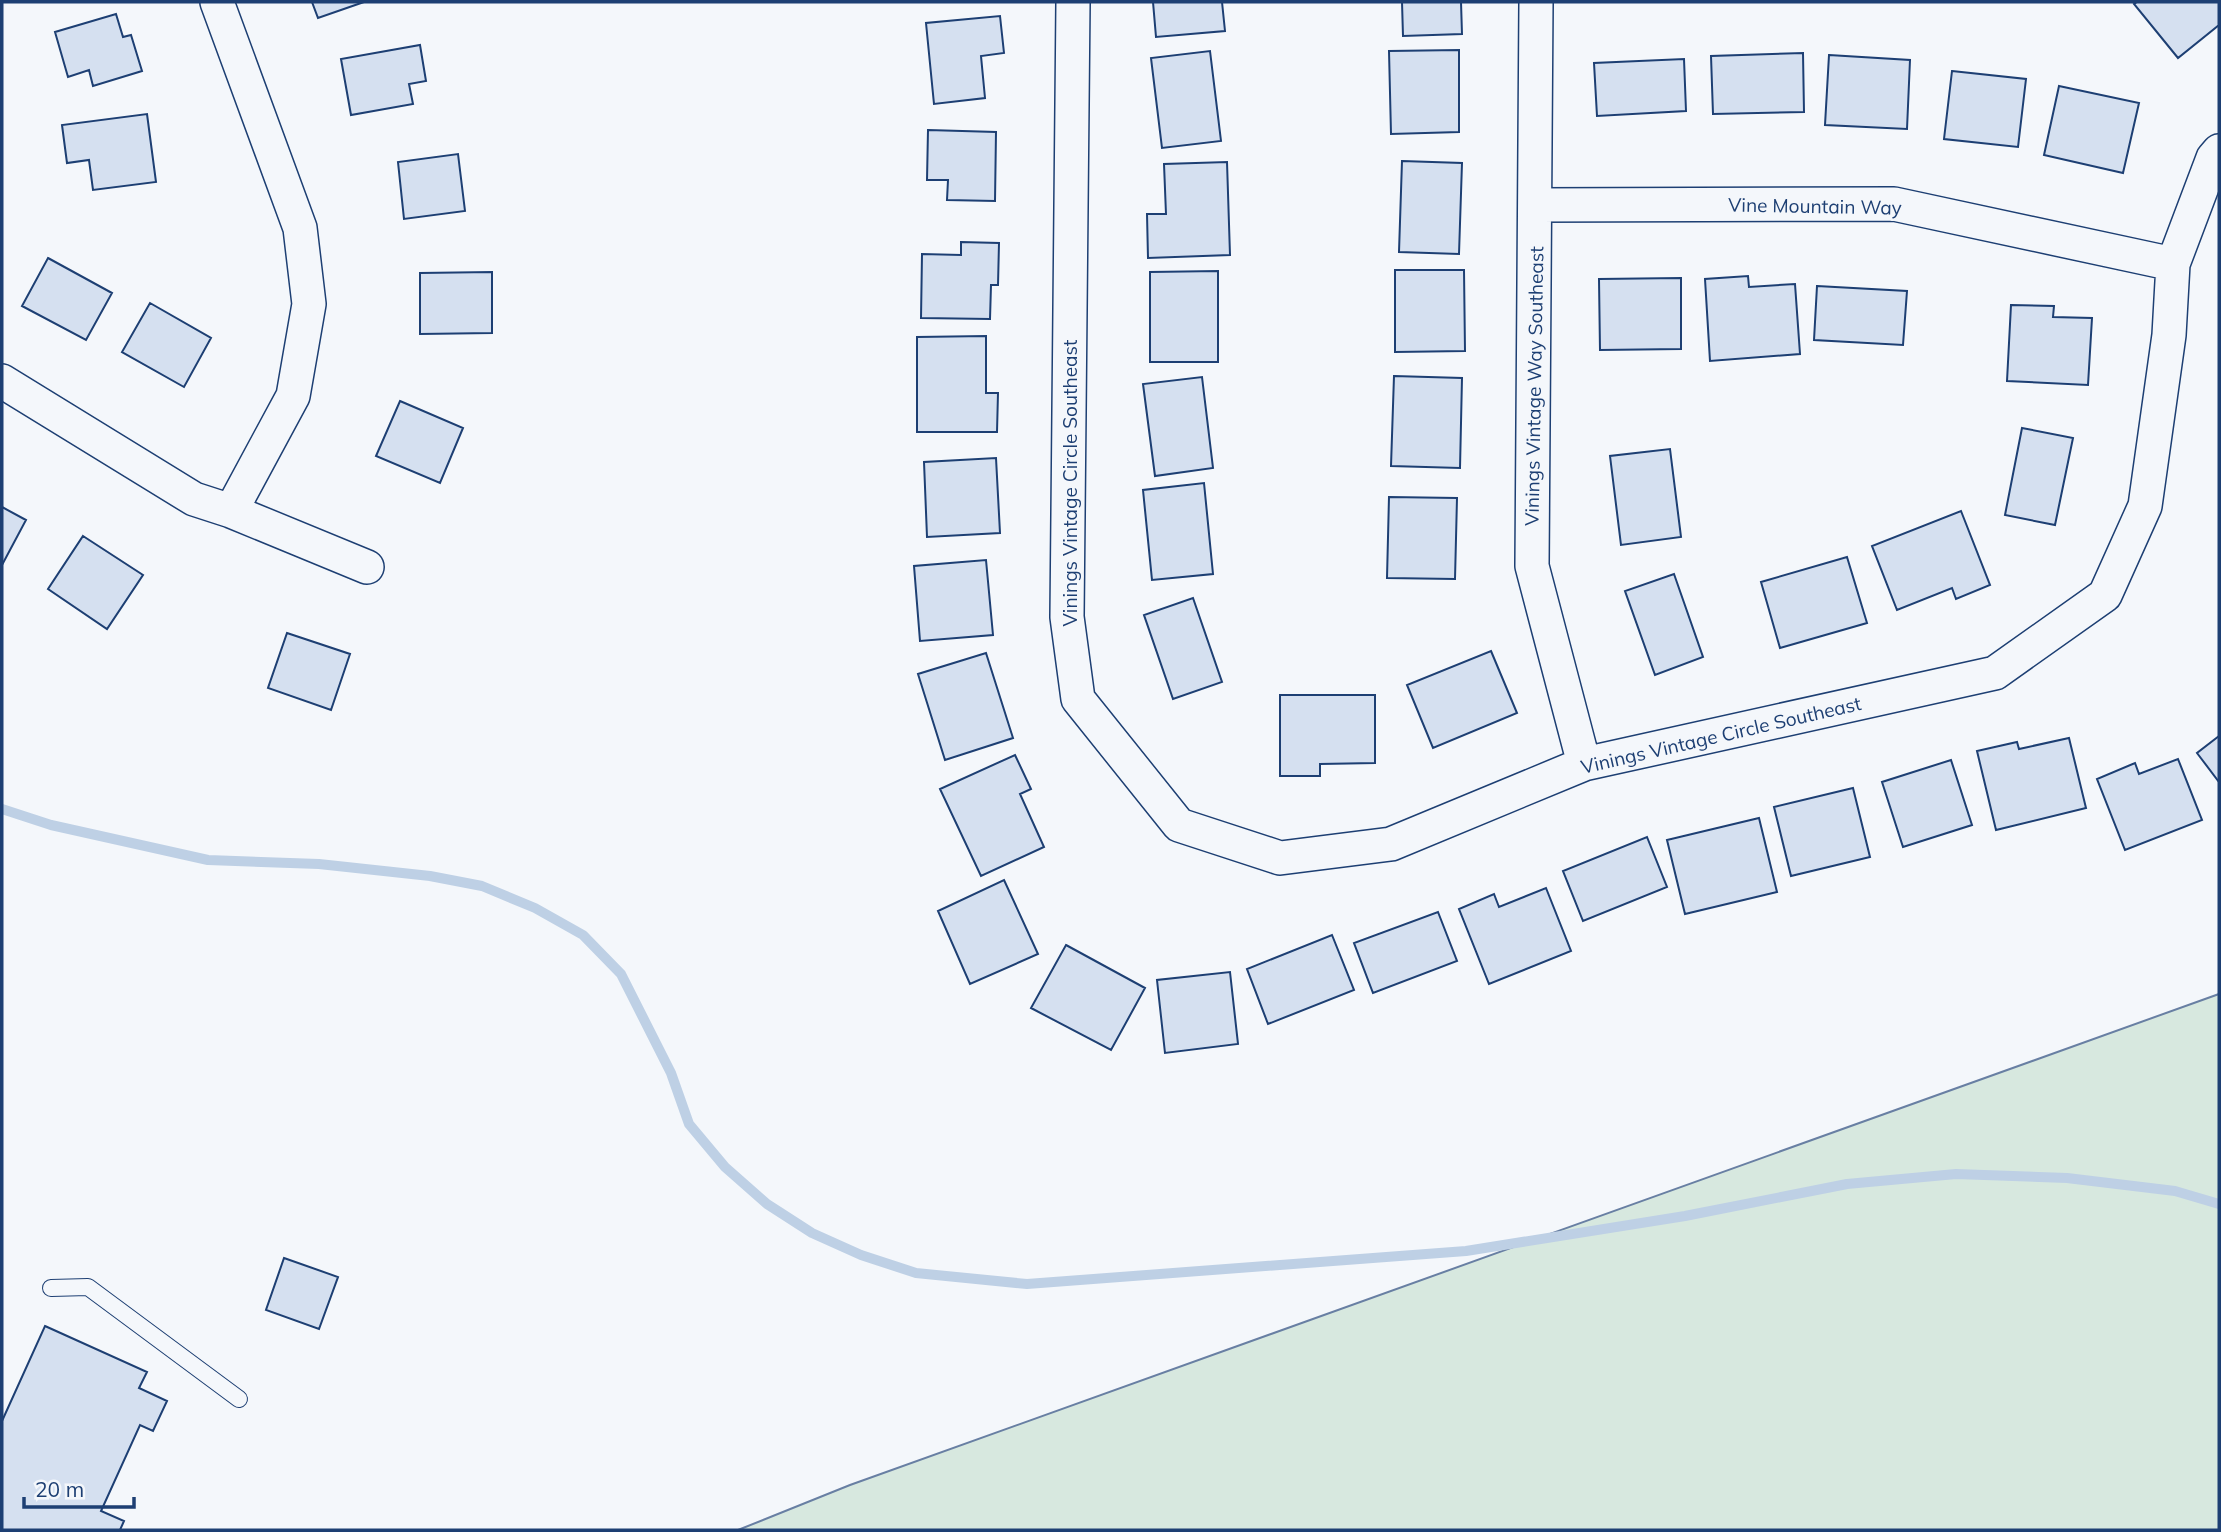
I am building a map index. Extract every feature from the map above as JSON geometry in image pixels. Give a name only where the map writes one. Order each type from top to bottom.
[{"type":"street","points":[[217,2],[300,228],[309,304],[293,396],[231,511]]},
{"type":"street","name":"Vinings Vintage Circle Southeast","points":[[1073,2],[1067,617],[1077,699],[1179,825],[1280,858],[1391,844],[1584,764],[1995,673],[2105,595],[2145,506],[2169,335],[2173,264],[2213,158],[2219,150]]},
{"type":"street","name":"Vinings Vintage Way Southeast","points":[[1536,2],[1532,566],[1584,764]]},
{"type":"street","name":"Vine Mountain Way","points":[[1536,205],[1894,204],[2173,264]]},
{"type":"street","points":[[2,381],[194,499],[231,511],[367,568]]},
{"type":"lane","points":[[51,1287],[88,1287],[239,1399]]},
{"type":"shaded area","points":[[2219,994],[2219,1530],[738,1530],[850,1485]]},
{"type":"building","points":[[312,2],[364,2],[318,18]]},
{"type":"building","points":[[1153,2],[1222,2],[1225,31],[1156,37]]},
{"type":"building","points":[[1402,2],[1461,2],[1462,34],[1403,36]]},
{"type":"building","points":[[2219,2],[2219,25],[2178,58],[2134,4]]},
{"type":"building","points":[[116,14],[123,37],[131,35],[142,71],[93,86],[89,70],[68,77],[55,32]]},
{"type":"building","points":[[1000,16],[1004,53],[981,56],[985,98],[934,104],[926,23]]},
{"type":"building","points":[[420,45],[426,81],[409,84],[413,104],[351,115],[341,59]]},
{"type":"building","points":[[1459,50],[1459,132],[1391,134],[1389,51]]},
{"type":"building","points":[[1210,51],[1221,141],[1162,148],[1151,58]]},
{"type":"building","points":[[1803,53],[1804,112],[1713,114],[1711,56]]},
{"type":"building","points":[[1829,55],[1910,60],[1907,129],[1825,125]]},
{"type":"building","points":[[1684,59],[1686,111],[1597,116],[1594,63]]},
{"type":"building","points":[[1952,71],[2026,79],[2018,147],[1944,139]]},
{"type":"building","points":[[2059,86],[2139,103],[2123,173],[2044,155]]},
{"type":"building","points":[[147,114],[156,182],[93,190],[89,160],[67,163],[62,125]]},
{"type":"building","points":[[928,130],[996,132],[995,201],[947,200],[948,180],[927,180]]},
{"type":"building","points":[[458,154],[465,211],[404,219],[398,162]]},
{"type":"building","points":[[1402,161],[1462,163],[1459,254],[1399,252]]},
{"type":"building","points":[[1227,162],[1230,255],[1148,258],[1147,214],[1166,214],[1164,164]]},
{"type":"building","points":[[961,242],[999,243],[998,285],[991,285],[990,319],[921,318],[922,254],[961,255]]},
{"type":"building","points":[[48,258],[112,293],[86,340],[22,306]]},
{"type":"building","points":[[1395,270],[1464,270],[1465,351],[1395,352]]},
{"type":"building","points":[[1218,271],[1218,362],[1150,362],[1150,272]]},
{"type":"building","points":[[492,272],[492,333],[420,334],[420,273]]},
{"type":"building","points":[[1748,276],[1749,287],[1795,284],[1800,354],[1710,361],[1705,279]]},
{"type":"building","points":[[1681,278],[1681,349],[1600,350],[1599,279]]},
{"type":"building","points":[[1817,286],[1907,291],[1903,345],[1814,340]]},
{"type":"building","points":[[150,303],[211,338],[184,387],[122,352]]},
{"type":"building","points":[[2011,305],[2054,306],[2053,317],[2092,318],[2088,385],[2007,381]]},
{"type":"building","points":[[986,336],[986,393],[998,393],[997,432],[917,432],[917,337]]},
{"type":"building","points":[[1394,376],[1462,378],[1460,468],[1391,466]]},
{"type":"building","points":[[1202,377],[1213,468],[1155,476],[1143,384]]},
{"type":"building","points":[[400,401],[463,428],[440,483],[376,456]]},
{"type":"building","points":[[2022,428],[2073,438],[2055,525],[2005,515]]},
{"type":"building","points":[[1670,449],[1681,537],[1621,545],[1610,456]]},
{"type":"building","points":[[996,458],[1000,533],[927,537],[924,462]]},
{"type":"building","points":[[1204,483],[1213,574],[1152,580],[1143,490]]},
{"type":"building","points":[[1389,497],[1457,498],[1455,579],[1387,578]]},
{"type":"building","points":[[2,507],[26,520],[2,565]]},
{"type":"building","points":[[1961,511],[1990,585],[1956,599],[1952,588],[1897,610],[1872,546]]},
{"type":"building","points":[[83,536],[143,575],[107,629],[48,589]]},
{"type":"building","points":[[1847,557],[1867,623],[1780,648],[1761,582]]},
{"type":"building","points":[[986,560],[993,635],[920,641],[914,566]]},
{"type":"building","points":[[1674,574],[1703,657],[1655,675],[1625,591]]},
{"type":"building","points":[[1193,598],[1222,682],[1173,699],[1144,615]]},
{"type":"building","points":[[287,633],[350,654],[331,710],[268,688]]},
{"type":"building","points":[[1491,651],[1517,713],[1433,748],[1407,685]]},
{"type":"building","points":[[986,653],[1013,738],[945,760],[918,674]]},
{"type":"building","points":[[1280,695],[1375,695],[1375,763],[1320,764],[1320,776],[1280,776]]},
{"type":"building","points":[[2219,736],[2219,782],[2197,753]]},
{"type":"building","points":[[2069,738],[2086,808],[1996,830],[1977,751],[2017,742],[2019,749]]},
{"type":"building","points":[[1015,755],[1031,789],[1020,794],[1044,847],[981,876],[940,789]]},
{"type":"building","points":[[2178,759],[2202,820],[2125,850],[2097,779],[2135,763],[2139,774]]},
{"type":"building","points":[[1951,760],[1972,825],[1903,847],[1882,782]]},
{"type":"building","points":[[1853,788],[1870,857],[1791,876],[1774,807]]},
{"type":"building","points":[[1759,818],[1777,892],[1685,914],[1667,840]]},
{"type":"building","points":[[1647,837],[1667,887],[1583,921],[1563,871]]},
{"type":"building","points":[[1004,880],[1038,954],[970,984],[938,911]]},
{"type":"building","points":[[1546,888],[1571,951],[1489,984],[1459,909],[1494,894],[1499,907]]},
{"type":"building","points":[[1438,912],[1457,961],[1373,993],[1354,943]]},
{"type":"building","points":[[1332,935],[1354,990],[1268,1024],[1247,969]]},
{"type":"building","points":[[1066,945],[1145,988],[1111,1050],[1031,1008]]},
{"type":"building","points":[[1230,972],[1238,1044],[1165,1053],[1157,980]]},
{"type":"building","points":[[284,1258],[338,1277],[319,1329],[266,1310]]},
{"type":"building","points":[[45,1326],[147,1372],[139,1388],[167,1401],[153,1431],[140,1425],[101,1511],[124,1521],[120,1530],[2,1530],[2,1421]]},
{"type":"waterway","points":[[2,809],[51,825],[208,860],[319,864],[430,876],[482,886],[535,908],[583,935],[621,974],[671,1073],[689,1124],[725,1167],[767,1204],[812,1233],[861,1255],[916,1273],[1027,1284],[1466,1251],[1685,1216],[1847,1184],[1956,1174],[2067,1178],[2175,1191],[2219,1204]]}]
